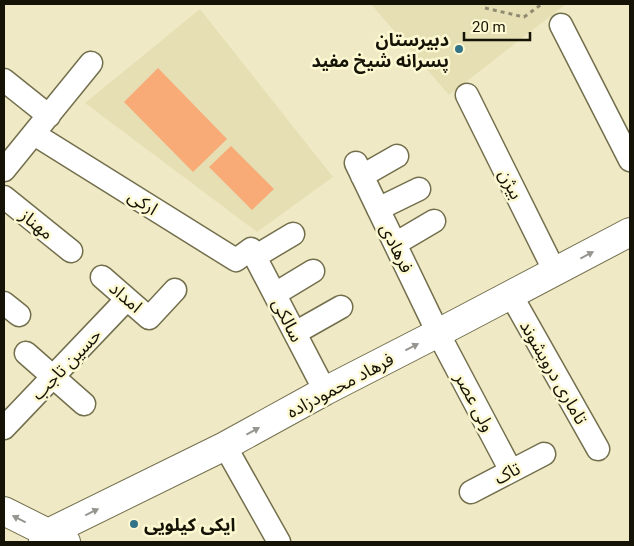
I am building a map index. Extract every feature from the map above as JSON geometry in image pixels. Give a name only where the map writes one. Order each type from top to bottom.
[{"type":"street","points":[[561,25],[630,160]]},
{"type":"street","points":[[4,170],[91,63]]},
{"type":"street","points":[[4,80],[49,116]]},
{"type":"street","name":"بیژن","points":[[466,95],[555,272]]},
{"type":"street","name":"ارکی","points":[[34,134],[236,260],[253,252]]},
{"type":"street","name":"فرهادی","points":[[398,156],[359,170],[438,333]]},
{"type":"street","points":[[378,209],[419,189]]},
{"type":"street","name":"مهناز","points":[[4,197],[71,251]]},
{"type":"street","points":[[395,244],[434,221]]},
{"type":"street","name":"فرهاد محمودزاده","points":[[52,539],[325,391],[630,232]]},
{"type":"street","points":[[253,252],[293,234]]},
{"type":"street","name":"سالکی","points":[[253,252],[325,391]]},
{"type":"street","points":[[275,294],[313,271]]},
{"type":"street","name":"امداد","points":[[102,277],[149,318],[175,290]]},
{"type":"street","name":"تاماری درویشوند","points":[[511,295],[598,449]]},
{"type":"street","name":"حسین تاجب","points":[[4,428],[127,299]]},
{"type":"street","points":[[295,333],[341,307]]},
{"type":"street","name":"ولی عصر","points":[[438,333],[511,471]]},
{"type":"street","points":[[26,353],[84,404]]},
{"type":"street","points":[[225,446],[279,542]]},
{"type":"street","name":"تاک","points":[[471,492],[544,454]]},
{"type":"street","points":[[4,511],[52,539]]},
{"type":"path","points":[[485,8],[524,18],[542,4]]},
{"type":"shaded area","name":"دبیرستان پسرانه شیخ مفید","points":[[371,4],[566,4],[449,95]]},
{"type":"shaded area","points":[[200,9],[333,177],[257,232],[85,103]]},
{"type":"shaded area","points":[[158,68],[227,139],[193,172],[124,102]]},
{"type":"shaded area","points":[[231,146],[274,189],[252,210],[209,167]]},
{"type":"place","name":"دبیرستان پسرانه شیخ مفید","points":[[459,49]]},
{"type":"place","name":"ایکی کیلویی","points":[[134,524]]}]
